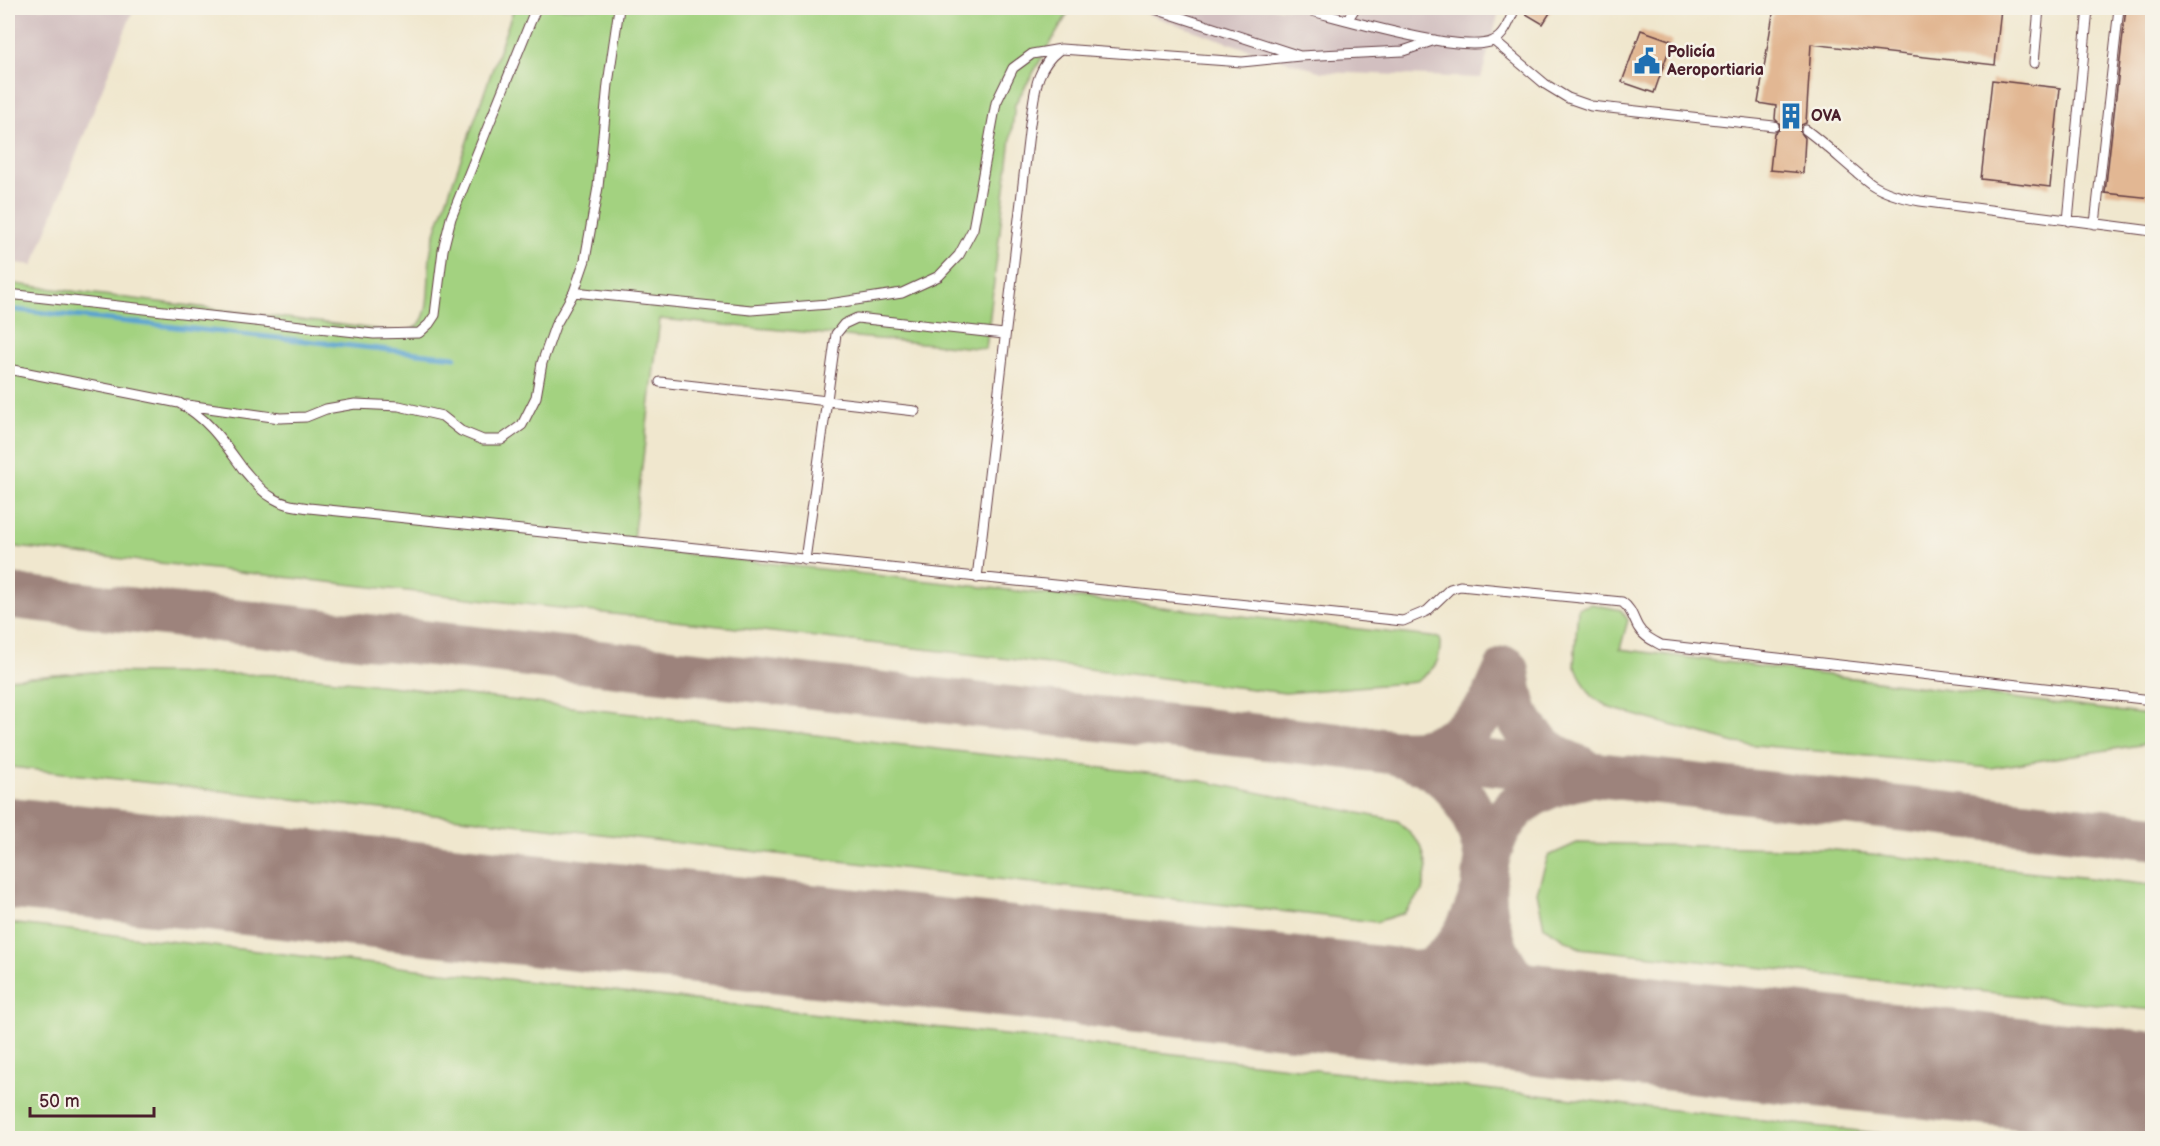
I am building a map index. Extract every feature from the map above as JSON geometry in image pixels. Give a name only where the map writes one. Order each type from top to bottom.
[{"type":"lane","points":[[8,294],[374,334],[419,333],[435,315],[442,250],[451,218],[536,8]]},
{"type":"lane","points":[[8,369],[179,403],[280,418],[306,417],[326,409],[355,404],[399,406],[442,416],[461,431],[483,440],[501,440],[522,424],[532,406],[536,397],[542,363],[555,326],[574,292],[585,260],[598,188],[608,84],[619,8]]},
{"type":"lane","points":[[1152,8],[1300,57]]},
{"type":"lane","points":[[1300,8],[1436,40],[1473,45],[1494,41],[1504,31],[1515,8]]},
{"type":"lane","points":[[1348,20],[1355,8]]},
{"type":"lane","points":[[2034,63],[2039,8]]},
{"type":"lane","points":[[2068,220],[2088,8]]},
{"type":"lane","points":[[2095,224],[2119,8]]},
{"type":"lane","points":[[574,292],[751,310],[829,304],[902,293],[939,276],[959,255],[972,229],[996,103],[1012,68],[1032,54],[1060,49],[1242,62],[1403,51],[1436,40]]},
{"type":"lane","points":[[1494,41],[1545,84],[1568,99],[1591,106],[1774,126]]},
{"type":"lane","points":[[977,578],[1030,124],[1040,71],[1048,58],[1060,49]]},
{"type":"lane","points":[[1806,130],[1829,146],[1873,184],[1897,196],[2152,231]]},
{"type":"lane","points":[[805,560],[836,334],[844,324],[857,318],[1004,334]]},
{"type":"lane","points":[[660,382],[915,411]]},
{"type":"lane","points":[[179,403],[195,412],[214,431],[254,483],[270,497],[284,504],[1402,621],[1427,611],[1450,589],[1460,586],[1623,602],[1627,605],[1642,633],[1661,645],[2152,700]]},
{"type":"shaded area","points":[[8,8],[134,8],[33,265],[8,262]]},
{"type":"shaded area","points":[[1130,8],[1500,8],[1481,78],[1322,72],[1244,48]]},
{"type":"green space","points":[[514,8],[1071,8],[1015,104],[986,349],[660,319],[632,548],[1440,638],[1436,664],[1416,682],[1285,693],[959,653],[8,546],[8,283],[397,332],[414,328],[423,318],[426,310],[430,258],[437,227]]},
{"type":"green space","points":[[1592,604],[1621,610],[1628,620],[1620,649],[2148,715],[2152,743],[1990,768],[1735,743],[1610,708],[1591,696],[1574,665],[1578,608]]},
{"type":"green space","points":[[93,672],[293,675],[1182,777],[1398,821],[1421,845],[1427,867],[1422,892],[1404,913],[1376,922],[8,765],[8,679]]},
{"type":"green space","points":[[1577,843],[1826,849],[2152,885],[2152,1010],[1579,948],[1544,927],[1537,892],[1548,856]]},
{"type":"green space","points":[[8,923],[1921,1138],[8,1138]]},
{"type":"building","points":[[1522,8],[1553,8],[1543,24],[1521,11]]},
{"type":"building","points":[[1774,8],[2001,8],[1995,65],[1811,44],[1806,123],[1801,125],[1799,130],[1805,138],[1803,173],[1770,170],[1774,133],[1779,130],[1780,124],[1775,119],[1776,106],[1758,103]]},
{"type":"building","points":[[2126,8],[2152,8],[2152,198],[2105,193]]},
{"type":"building","name":"Policía Aeroportiaria","points":[[1641,30],[1672,41],[1654,93],[1622,82]]},
{"type":"building","points":[[1992,80],[2060,88],[2050,187],[1981,179]]},
{"type":"waterway","points":[[8,309],[455,357]]},
{"type":"taxiway","points":[[8,596],[2152,837]]},
{"type":"taxiway","points":[[1487,861],[1475,818],[1451,782],[1422,762],[1395,752],[1423,751],[1444,744],[1463,732],[1487,708],[1507,669],[1511,695],[1525,729],[1546,750],[1582,769]]},
{"type":"taxiway","points":[[1574,1024],[1521,987],[1502,961],[1492,939],[1486,916],[1484,892],[1491,846],[1501,825],[1516,807],[1531,795],[1547,787],[1582,777]]},
{"type":"taxiway","points":[[1369,1001],[1411,982],[1442,962],[1465,934],[1483,891]]},
{"type":"runway","points":[[8,853],[2152,1088]]},
{"type":"place","name":"Policía Aeroportiaria","points":[[1647,61]]},
{"type":"place","name":"OVA","points":[[1791,116]]}]
